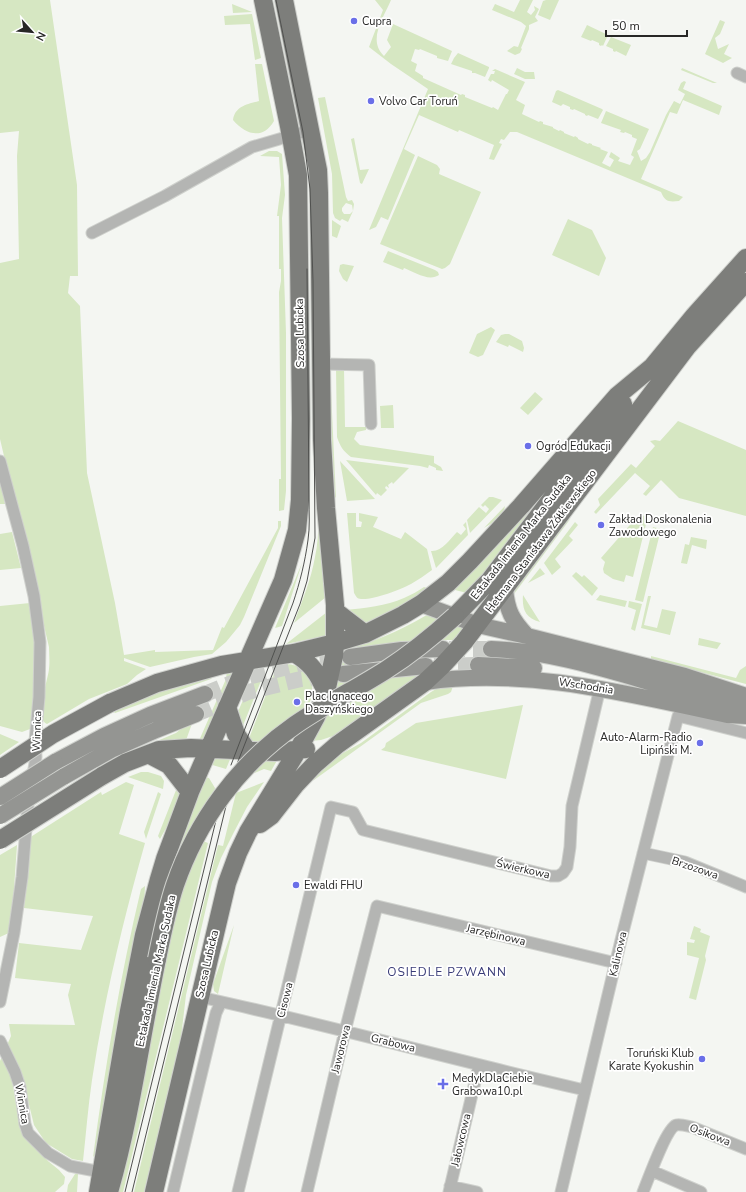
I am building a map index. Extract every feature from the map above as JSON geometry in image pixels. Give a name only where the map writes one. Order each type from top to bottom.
[{"type":"main road","name":"Szosa Lubicka","points":[[248,660],[285,573],[297,530],[300,500],[302,418],[298,175],[262,0]]},
{"type":"main road","name":"Szosa Lubicka","points":[[284,0],[318,170],[322,440],[335,611],[335,644]]},
{"type":"main road","points":[[0,769],[53,734],[110,702],[142,689],[177,677],[248,660],[294,653],[335,644],[365,634],[403,615],[420,604],[438,591],[463,569],[521,506],[617,396],[652,367],[694,316],[746,258]]},
{"type":"main road","name":"Hetmana Stanisława Żółkiewskiego","points":[[298,750],[337,745],[425,674],[455,653],[478,625],[687,347],[746,282]]},
{"type":"main road","name":"Estakada imienia Marka Sudaka","points":[[109,1192],[117,1163],[157,959],[169,906],[184,862],[206,820],[232,784],[263,752],[295,726],[385,670],[424,643],[455,616],[490,580],[652,367]]},
{"type":"main road","points":[[335,611],[365,634]]},
{"type":"main road","points":[[0,840],[102,776],[125,763],[159,750],[209,749],[275,752],[298,750],[316,717],[326,692],[331,672],[335,644]]},
{"type":"main road","points":[[294,653],[311,665],[318,675],[326,692]]},
{"type":"main road","points":[[98,1192],[144,935],[165,859],[190,792],[248,660]]},
{"type":"main road","points":[[227,707],[236,734],[247,750]]},
{"type":"main road","points":[[248,832],[268,818],[296,784],[337,745]]},
{"type":"main road","name":"Szosa Lubicka","points":[[154,1192],[227,883],[238,853],[248,832],[298,750]]},
{"type":"main road","points":[[148,754],[169,765],[190,792]]},
{"type":"street","points":[[92,233],[165,196],[252,147],[310,130]]},
{"type":"street","points":[[322,364],[369,365],[371,424]]},
{"type":"street","name":"Winnica","points":[[0,461],[23,546],[34,596],[40,642],[39,697],[35,741],[36,757],[28,804],[22,877],[14,933],[0,1002]]},
{"type":"street","points":[[505,589],[510,615],[518,627],[527,636]]},
{"type":"street","points":[[420,604],[478,625],[685,676],[746,696]]},
{"type":"street","name":"Wschodnia","points":[[491,648],[524,651],[562,658],[623,674],[664,687],[746,707]]},
{"type":"street","points":[[350,657],[402,650],[443,649]]},
{"type":"street","name":"Wschodnia","points":[[478,665],[555,670],[664,687]]},
{"type":"street","name":"Wschodnia","points":[[343,674],[425,674],[562,682],[600,688],[727,716],[746,716]]},
{"type":"street","name":"Świerkowa","points":[[331,808],[353,812],[363,830],[552,876],[563,874],[567,867],[570,847],[573,801],[600,688]]},
{"type":"street","points":[[0,797],[55,762],[104,736],[150,715],[205,694]]},
{"type":"street","points":[[0,816],[63,777],[111,750],[196,714]]},
{"type":"street","name":"Kalinowa","points":[[561,1192],[643,852],[678,716],[746,733]]},
{"type":"street","name":"Cisowa","points":[[238,1192],[331,808]]},
{"type":"street","name":"Brzozowa","points":[[643,852],[685,862],[746,886]]},
{"type":"street","name":"Jarzębinowa","points":[[377,906],[616,963]]},
{"type":"street","name":"Jaworowa","points":[[307,1192],[345,1031],[377,906]]},
{"type":"street","name":"Grabowa","points":[[200,997],[585,1090]]},
{"type":"street","points":[[173,1192],[216,1013],[221,1002]]},
{"type":"street","name":"Winnica","points":[[0,1041],[16,1072],[20,1087],[25,1124],[28,1133],[48,1153],[70,1166],[101,1172]]},
{"type":"street","name":"Jałowcowa","points":[[449,1189],[479,1065]]},
{"type":"street","name":"Osikowa","points":[[643,1192],[669,1131],[676,1125],[692,1127],[746,1150]]},
{"type":"street","points":[[652,1171],[701,1192]]},
{"type":"street","points":[[449,1189],[476,1192]]},
{"type":"green space","points":[[0,0],[50,0],[77,185],[78,276],[70,276],[68,293],[80,306],[87,473],[115,603],[124,655],[155,650],[155,652],[213,650],[222,627],[224,628],[278,528],[278,521],[281,521],[281,526],[244,617],[240,625],[226,642],[212,654],[150,667],[124,658],[124,661],[146,669],[127,684],[89,699],[47,724],[43,721],[42,707],[49,669],[49,647],[0,439],[0,263],[19,259],[17,156],[19,131],[0,133]]},
{"type":"green space","points":[[375,0],[391,0],[378,28],[377,36],[379,50],[384,56],[391,47],[387,40],[393,24],[452,51],[448,61],[437,58],[437,56],[420,49],[415,49],[411,61],[417,64],[415,71],[423,76],[423,78],[461,95],[465,95],[465,97],[498,110],[509,90],[492,80],[491,82],[488,80],[491,74],[494,74],[495,71],[492,71],[495,69],[525,82],[516,100],[525,105],[522,114],[539,122],[543,122],[543,124],[553,127],[559,131],[560,130],[574,137],[575,136],[588,144],[592,144],[608,152],[602,163],[610,167],[614,160],[609,157],[611,152],[620,158],[618,161],[630,165],[634,157],[631,155],[637,139],[625,132],[620,132],[621,130],[601,123],[606,111],[649,129],[640,149],[637,151],[641,161],[646,158],[650,152],[666,115],[674,101],[680,104],[685,94],[678,90],[681,83],[684,81],[686,82],[683,89],[722,106],[719,115],[683,100],[677,114],[670,112],[641,179],[683,197],[679,201],[668,201],[664,198],[661,192],[517,132],[510,132],[504,140],[501,139],[499,143],[502,144],[494,160],[489,159],[494,145],[459,130],[458,132],[419,115],[404,149],[415,155],[388,220],[381,217],[376,227],[369,230],[428,89],[369,47],[383,10]]},
{"type":"green space","points":[[520,0],[533,0],[527,12],[531,15],[535,10],[534,6],[539,9],[535,17],[538,21],[529,25],[529,29],[521,48],[522,49],[520,53],[515,55],[507,51],[514,46],[518,47],[526,26],[521,22],[492,10],[495,4],[514,12]]},
{"type":"green space","points":[[559,0],[550,20],[538,15],[543,1]]},
{"type":"green space","points":[[232,4],[252,12],[233,13]]},
{"type":"green space","points":[[252,14],[261,58],[255,60],[250,24],[225,25],[224,16]]},
{"type":"green space","points":[[720,20],[725,22],[720,34],[715,38],[718,49],[729,44],[724,54],[732,58],[723,63],[705,54]]},
{"type":"green space","points":[[587,25],[608,35],[603,46],[592,40],[591,41],[581,37]]},
{"type":"green space","points":[[611,37],[631,45],[626,56],[613,51],[613,49],[606,46]]},
{"type":"green space","points":[[458,53],[489,67],[485,77],[451,64]]},
{"type":"green space","points":[[255,64],[262,64],[274,121],[270,127],[260,133],[249,132],[233,120],[236,112],[243,106],[259,101]]},
{"type":"green space","points":[[517,68],[525,72],[534,72],[535,79],[525,79],[514,74]]},
{"type":"green space","points":[[682,68],[717,83],[713,83],[681,70]]},
{"type":"green space","points":[[558,90],[602,109],[603,110],[598,119],[588,115],[587,116],[574,109],[570,109],[570,107],[563,104],[561,106],[552,102],[556,91]]},
{"type":"green space","points":[[325,97],[346,197],[348,201],[352,200],[354,204],[353,211],[348,222],[342,219],[340,221],[335,218],[333,213],[332,174],[318,98]],"holes":[[[346,203],[352,205],[353,211],[350,214],[344,214],[342,208]]]},
{"type":"green space","points":[[354,138],[360,170],[369,169],[362,184],[360,183],[351,139]]},
{"type":"green space","points":[[269,151],[277,151],[282,154],[285,195],[282,218],[286,333],[286,491],[284,510],[279,511],[279,479],[281,479],[279,292],[281,269],[279,269],[279,216],[277,216],[281,185],[279,157],[260,156]]},
{"type":"green space","points":[[418,156],[437,165],[440,169],[439,174],[481,192],[450,264],[442,269],[380,244]]},
{"type":"green space","points":[[568,219],[592,230],[606,258],[599,276],[552,255]]},
{"type":"green space","points":[[332,220],[341,226],[337,238],[332,236]]},
{"type":"green space","points":[[388,251],[435,270],[439,275],[435,277],[426,277],[404,268],[403,270],[383,262]]},
{"type":"green space","points":[[343,264],[354,266],[347,282],[343,279],[339,271],[340,265]]},
{"type":"green space","points":[[491,327],[495,330],[483,355],[478,357],[469,353],[477,334]]},
{"type":"green space","points":[[509,334],[522,341],[524,348],[523,352],[509,345],[508,347],[496,342],[501,335]]},
{"type":"green space","points":[[336,368],[344,368],[345,427],[366,427],[366,430],[357,432],[354,439],[360,445],[434,456],[434,463],[441,467],[443,471],[436,470],[436,468],[429,465],[428,468],[351,457],[346,453],[337,437]]},
{"type":"green space","points":[[330,369],[336,498],[332,493]]},
{"type":"green space","points":[[535,392],[543,399],[528,415],[520,408]]},
{"type":"green space","points":[[393,405],[394,428],[381,428],[380,406]]},
{"type":"green space","points":[[678,421],[746,450],[746,516],[679,498],[661,480],[646,496],[643,494],[650,486],[635,473],[596,514],[594,512],[600,505],[598,499],[631,464],[636,468],[655,446],[650,441],[660,441]]},
{"type":"green space","points":[[346,460],[409,468],[393,484],[392,482],[388,485],[389,488],[386,486],[385,488],[387,490],[381,496],[377,493],[376,495]]},
{"type":"green space","points":[[340,461],[375,499],[347,501]]},
{"type":"green space","points":[[561,472],[478,582],[467,593],[451,589]]},
{"type":"green space","points":[[0,480],[5,504],[0,504]]},
{"type":"green space","points":[[318,489],[326,597],[294,623],[309,582],[317,549]]},
{"type":"green space","points":[[489,497],[502,500],[470,533],[467,520],[479,507],[486,513],[489,509],[485,505],[483,507],[481,505]]},
{"type":"green space","points":[[505,506],[500,517],[484,528]]},
{"type":"green space","points":[[347,513],[356,513],[356,527],[361,527],[362,522],[359,521],[359,513],[378,517],[373,527],[401,539],[405,532],[427,549],[432,570],[411,584],[394,592],[366,599],[358,598],[354,593]]},
{"type":"green space","points":[[640,515],[645,516],[647,520],[633,577],[626,575],[624,582],[613,579],[604,573],[603,569],[605,562],[601,558]]},
{"type":"green space","points":[[571,518],[514,594],[516,584],[553,535]]},
{"type":"green space","points":[[466,522],[468,535],[436,568],[431,551],[435,551],[442,547],[457,532],[461,535],[466,529],[463,525]]},
{"type":"green space","points":[[575,522],[578,525],[569,536],[573,540],[555,559],[561,567],[552,575],[544,563]]},
{"type":"green space","points":[[653,527],[661,529],[643,602],[635,600]]},
{"type":"green space","points":[[12,532],[21,568],[0,570],[0,534]]},
{"type":"green space","points":[[691,537],[707,540],[706,549],[692,545],[687,564],[681,563],[685,544],[689,545]]},
{"type":"green space","points":[[302,563],[282,626],[275,628]]},
{"type":"green space","points":[[540,568],[545,574],[528,583]]},
{"type":"green space","points":[[576,572],[582,577],[584,575],[598,588],[592,596],[572,576]]},
{"type":"green space","points":[[424,587],[430,589],[415,600],[368,623],[362,622],[345,610],[383,605],[397,601]]},
{"type":"green space","points":[[523,595],[540,622],[531,618],[524,609]]},
{"type":"green space","points":[[600,595],[627,601],[625,607],[596,600]]},
{"type":"green space","points":[[648,596],[651,596],[644,625],[657,628],[662,609],[676,612],[670,635],[641,628]]},
{"type":"green space","points":[[629,601],[642,604],[635,631],[631,629],[636,610],[628,607]]},
{"type":"green space","points":[[30,603],[34,641],[34,715],[30,729],[22,732],[0,726],[0,606]]},
{"type":"green space","points":[[327,612],[329,635],[286,644]]},
{"type":"green space","points":[[431,615],[443,618],[413,642],[353,650],[340,680],[358,678],[332,693],[340,651],[384,636],[425,616]]},
{"type":"green space","points":[[458,625],[466,628],[457,640],[442,640]]},
{"type":"green space","points":[[699,638],[721,643],[717,649],[698,645]]},
{"type":"green space","points":[[651,656],[736,678],[740,670],[746,666],[746,684],[651,659]]},
{"type":"green space","points":[[285,664],[294,665],[301,668],[306,673],[312,686],[310,701],[306,709],[258,744],[248,741],[277,666]]},
{"type":"green space","points":[[227,670],[235,671],[204,743],[198,743],[226,679]]},
{"type":"green space","points":[[265,671],[240,733],[237,714],[249,686],[257,676]]},
{"type":"green space","points":[[398,671],[425,671],[339,734],[321,740],[310,741],[322,717]]},
{"type":"green space","points":[[214,673],[211,679],[115,713],[111,709],[161,688]]},
{"type":"green space","points":[[453,686],[451,692],[421,703],[311,781],[327,762],[361,743],[431,692],[436,689]]},
{"type":"green space","points":[[523,705],[506,779],[381,750],[385,747],[386,743],[416,723]]},
{"type":"green space","points":[[194,718],[185,743],[143,747],[176,733]]},
{"type":"green space","points":[[0,734],[19,742],[0,755]]},
{"type":"green space","points":[[213,755],[231,757],[226,769],[209,764]]},
{"type":"green space","points":[[269,757],[279,757],[271,771],[264,769],[252,774]]},
{"type":"green space","points":[[141,772],[148,772],[161,776],[164,781],[163,789],[128,777]]},
{"type":"green space","points":[[204,777],[209,778],[215,788],[203,841],[208,843],[123,1192],[115,1192],[166,879]]},
{"type":"green space","points":[[126,782],[134,785],[119,834],[145,843],[129,902],[102,1020],[91,1090],[83,1161],[72,1159],[46,1143],[34,1125],[22,1076],[8,1046],[4,1058],[12,1080],[20,1129],[48,1161],[65,1177],[64,1184],[55,1192],[0,1192],[0,1061],[11,1036],[9,1024],[75,1025],[68,995],[71,984],[15,978],[19,943],[81,950],[93,916],[24,908],[29,838],[101,792],[102,795]]},
{"type":"green space","points":[[264,782],[247,807],[234,832],[221,858],[212,882],[186,995],[180,1046],[144,1192],[134,1192],[218,845],[223,846],[236,793]]},
{"type":"green space","points":[[178,785],[179,799],[177,806],[160,839],[158,836]]},
{"type":"green space","points":[[158,792],[161,794],[146,839],[144,832]]},
{"type":"green space","points":[[17,845],[11,932],[0,937],[0,855]]},
{"type":"green space","points":[[145,886],[144,908],[97,1153],[93,1157],[108,1056],[120,989],[141,889]]},
{"type":"green space","points":[[234,925],[218,994],[214,991],[213,984]]},
{"type":"green space","points":[[694,926],[701,929],[700,932],[710,936],[705,956],[706,960],[696,1000],[689,998],[699,958],[687,955],[687,942],[694,943],[695,940],[690,939]]},
{"type":"green space","points":[[75,1174],[78,1174],[77,1192],[67,1192],[68,1185]]},
{"type":"tunnel","points":[[449,649],[491,649]]},
{"type":"tunnel","points":[[205,694],[244,678],[299,664],[344,657]]},
{"type":"tunnel","points":[[434,666],[478,665]]},
{"type":"tunnel","points":[[196,714],[248,692],[301,679],[331,675]]},
{"type":"tram line","points":[[132,1192],[235,769],[300,604],[307,581],[315,538],[313,281],[310,189],[303,132],[276,0]]},
{"type":"tram line","points":[[231,765],[293,603],[302,572],[309,535],[307,269]]},
{"type":"tram line","points":[[125,1192],[220,804]]},
{"type":"place","name":"Cupra","points":[[354,21]]},
{"type":"place","name":"Volvo Car Toruń","points":[[371,101]]},
{"type":"place","name":"Ogród Edukacji","points":[[528,446]]},
{"type":"place","name":"Zakład Doskonalenia Zawodowego","points":[[601,525]]},
{"type":"place","name":"Plac Ignacego Daszyńskiego","points":[[297,702]]},
{"type":"place","name":"Auto-Alarm-Radio Lipiński M.","points":[[700,743]]},
{"type":"place","name":"Ewaldi FHU","points":[[296,885]]},
{"type":"place","name":"Toruński Klub Karate Kyokushin","points":[[702,1059]]},
{"type":"place","name":"MedykDlaCiebie Grabowa10.pl","points":[[443,1084]]},
{"type":"district","name":"OSIEDLE PZWANN","points":[[447,972]]}]
